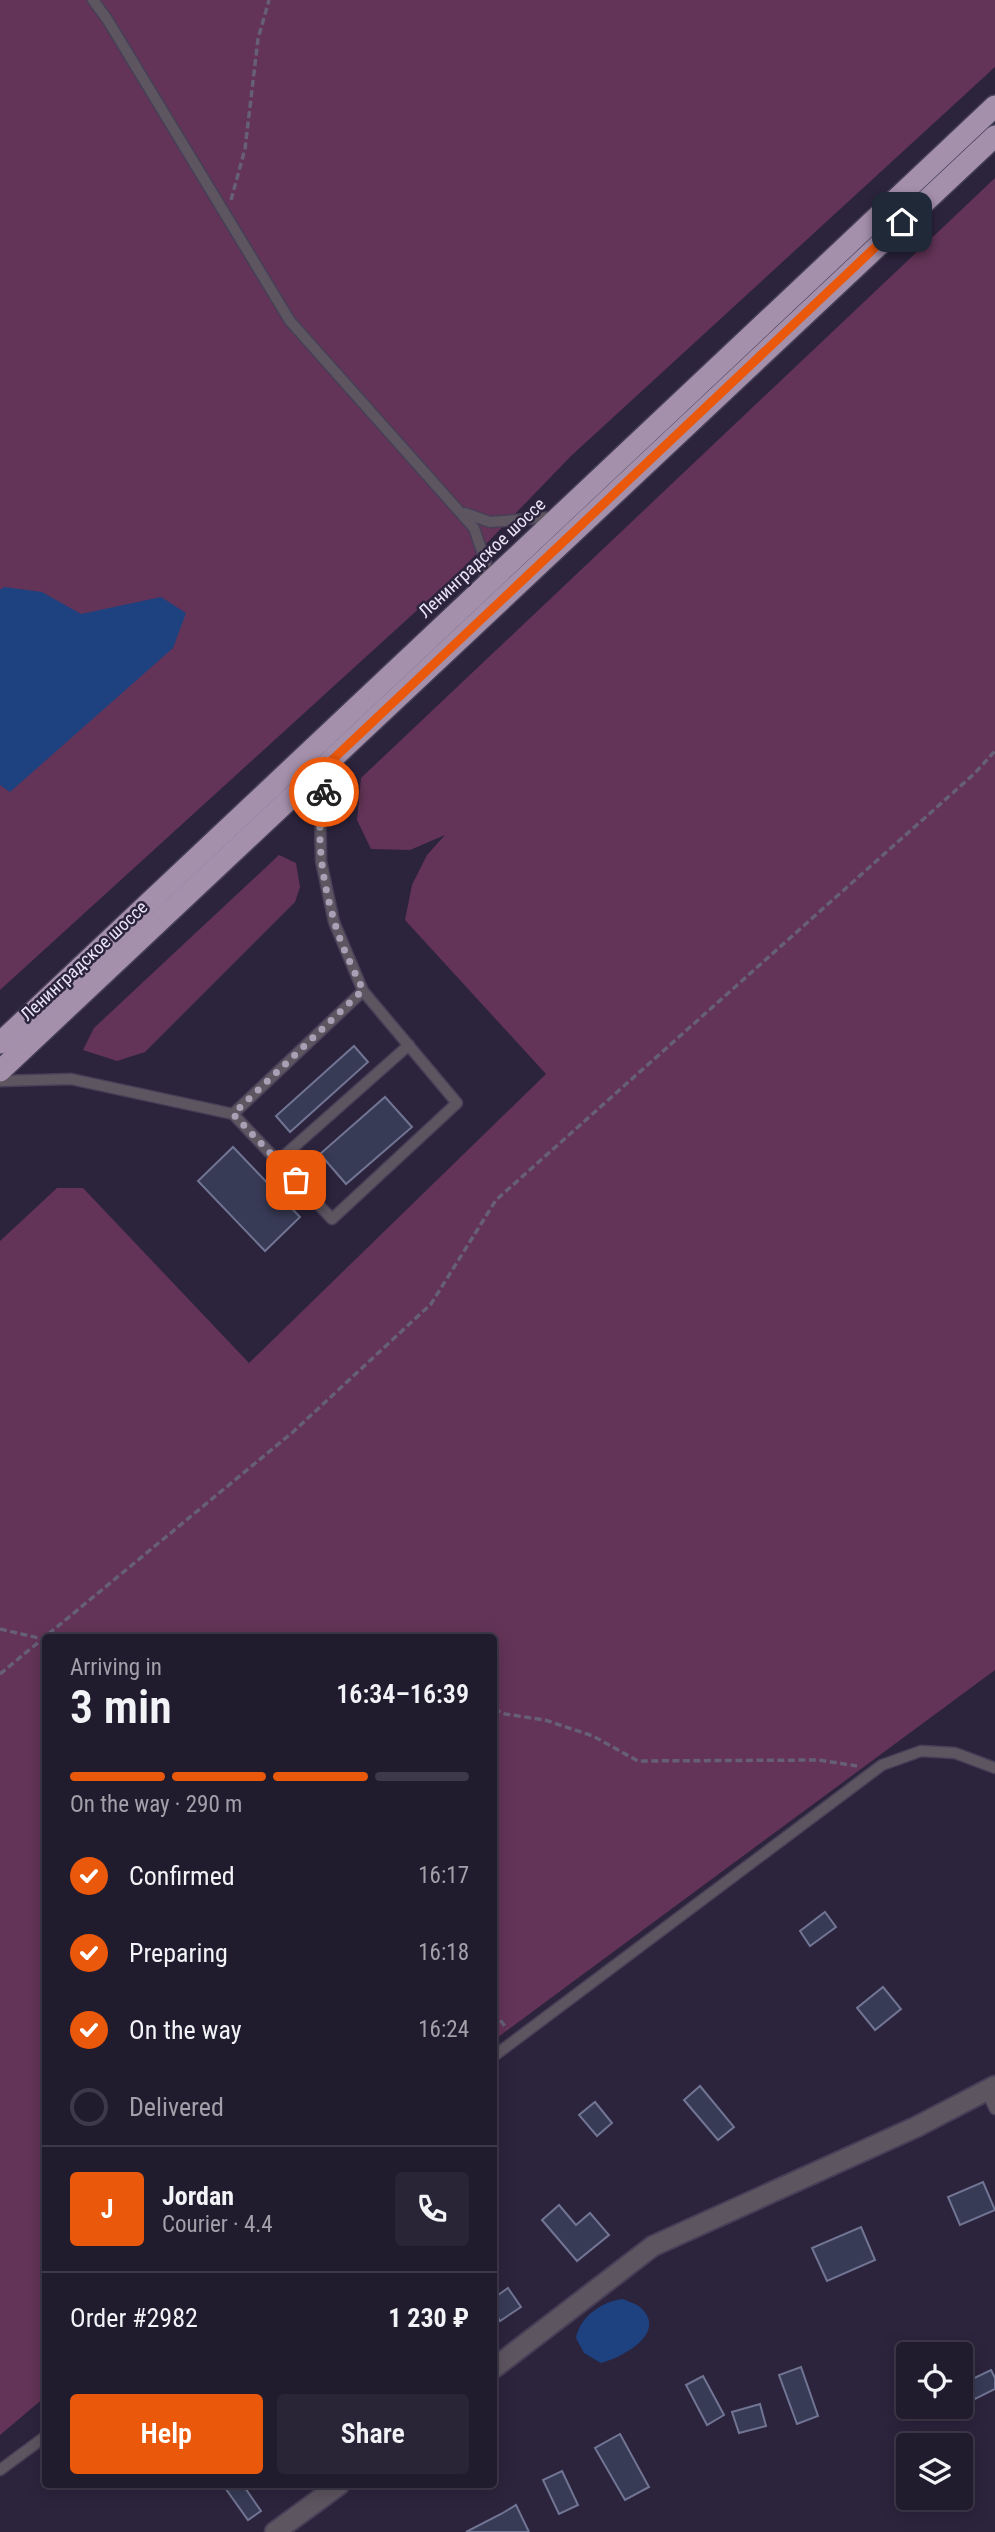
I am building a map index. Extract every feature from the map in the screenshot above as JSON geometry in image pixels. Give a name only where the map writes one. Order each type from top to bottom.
[{"type":"highway","name":"Ленинградское шоссе","points":[[0,1043],[995,106]]},
{"type":"highway","name":"Ленинградское шоссе","points":[[0,1071],[995,136]]},
{"type":"street","points":[[497,2366],[653,2246],[916,2127],[991,2088]]},
{"type":"street","points":[[275,2532],[335,2488]]},
{"type":"lane","points":[[93,0],[290,321],[474,528],[486,563],[483,587]]},
{"type":"lane","points":[[456,508],[473,518],[490,522],[559,516]]},
{"type":"lane","points":[[0,1081],[71,1079],[233,1114],[332,1219],[457,1103],[363,990],[334,922],[321,861],[320,807],[330,762]]},
{"type":"lane","points":[[233,1114],[363,990]]},
{"type":"lane","points":[[278,1161],[409,1045]]},
{"type":"lane","points":[[497,2054],[882,1765],[921,1751],[955,1753],[995,1768]]},
{"type":"lane","points":[[991,2088],[995,2109]]},
{"type":"lane","points":[[0,2470],[42,2439]]},
{"type":"path","points":[[223,212],[232,198],[245,149],[258,38],[269,0]]},
{"type":"path","points":[[50,1634],[293,1432],[431,1304],[496,1200],[974,774],[995,751]]},
{"type":"path","points":[[0,1629],[42,1639]]},
{"type":"path","points":[[0,1674],[42,1641]]},
{"type":"path","points":[[497,1710],[545,1720],[593,1736],[638,1761],[819,1760],[852,1763],[872,1772]]},
{"type":"path","points":[[497,2016],[516,2038]]},
{"type":"shaded area","points":[[0,0],[995,0],[995,67],[571,456],[458,573],[0,990]]},
{"type":"shaded area","points":[[995,178],[995,1670],[497,2038],[497,1634],[42,1634],[42,2400],[0,2435],[0,1241],[57,1188],[83,1188],[249,1363],[546,1074],[405,920],[412,885],[427,855],[445,835],[410,850],[371,849],[357,820],[361,778]]},
{"type":"shaded area","points":[[279,855],[296,863],[300,887],[295,902],[145,1052],[117,1061],[83,1050],[94,1028]]},
{"type":"water","points":[[4,587],[42,592],[81,614],[161,597],[186,613],[173,648],[10,792],[0,785],[0,590]]},
{"type":"water","points":[[623,2299],[642,2309],[648,2318],[649,2327],[645,2336],[629,2350],[601,2363],[584,2353],[576,2338],[578,2330],[593,2311],[607,2303]]},
{"type":"building","points":[[354,1046],[368,1062],[290,1132],[276,1116]]},
{"type":"building","points":[[385,1097],[412,1127],[346,1184],[320,1154]]},
{"type":"building","points":[[233,1147],[300,1217],[265,1251],[198,1181]]},
{"type":"building","points":[[825,1912],[836,1927],[810,1946],[800,1931]]},
{"type":"building","points":[[883,1987],[901,2009],[875,2030],[857,2008]]},
{"type":"building","points":[[700,2086],[734,2127],[718,2140],[684,2100]]},
{"type":"building","points":[[595,2102],[612,2123],[597,2136],[579,2115]]},
{"type":"building","points":[[983,2182],[995,2210],[960,2225],[948,2197]]},
{"type":"building","points":[[559,2205],[576,2225],[590,2213],[609,2235],[577,2261],[542,2220]]},
{"type":"building","points":[[861,2227],[875,2260],[827,2281],[812,2248]]},
{"type":"building","points":[[508,2288],[521,2307],[500,2321],[497,2316],[497,2296]]},
{"type":"building","points":[[801,2367],[818,2416],[797,2424],[779,2375]]},
{"type":"building","points":[[991,2370],[995,2378],[995,2389],[975,2399],[973,2379]]},
{"type":"building","points":[[703,2376],[724,2415],[707,2425],[686,2385]]},
{"type":"building","points":[[760,2404],[766,2426],[739,2433],[732,2412]]},
{"type":"building","points":[[620,2434],[649,2487],[625,2500],[595,2448]]},
{"type":"building","points":[[562,2471],[578,2505],[559,2514],[543,2480]]},
{"type":"building","points":[[225,2488],[245,2488],[261,2511],[248,2520]]},
{"type":"building","points":[[516,2505],[529,2532],[466,2532],[501,2514]]},
{"type":"way so far","points":[[296,1180],[233,1114],[363,990],[334,922],[321,861],[320,807],[324,792]]},
{"type":"route","points":[[324,792],[330,762],[902,222]]}]
